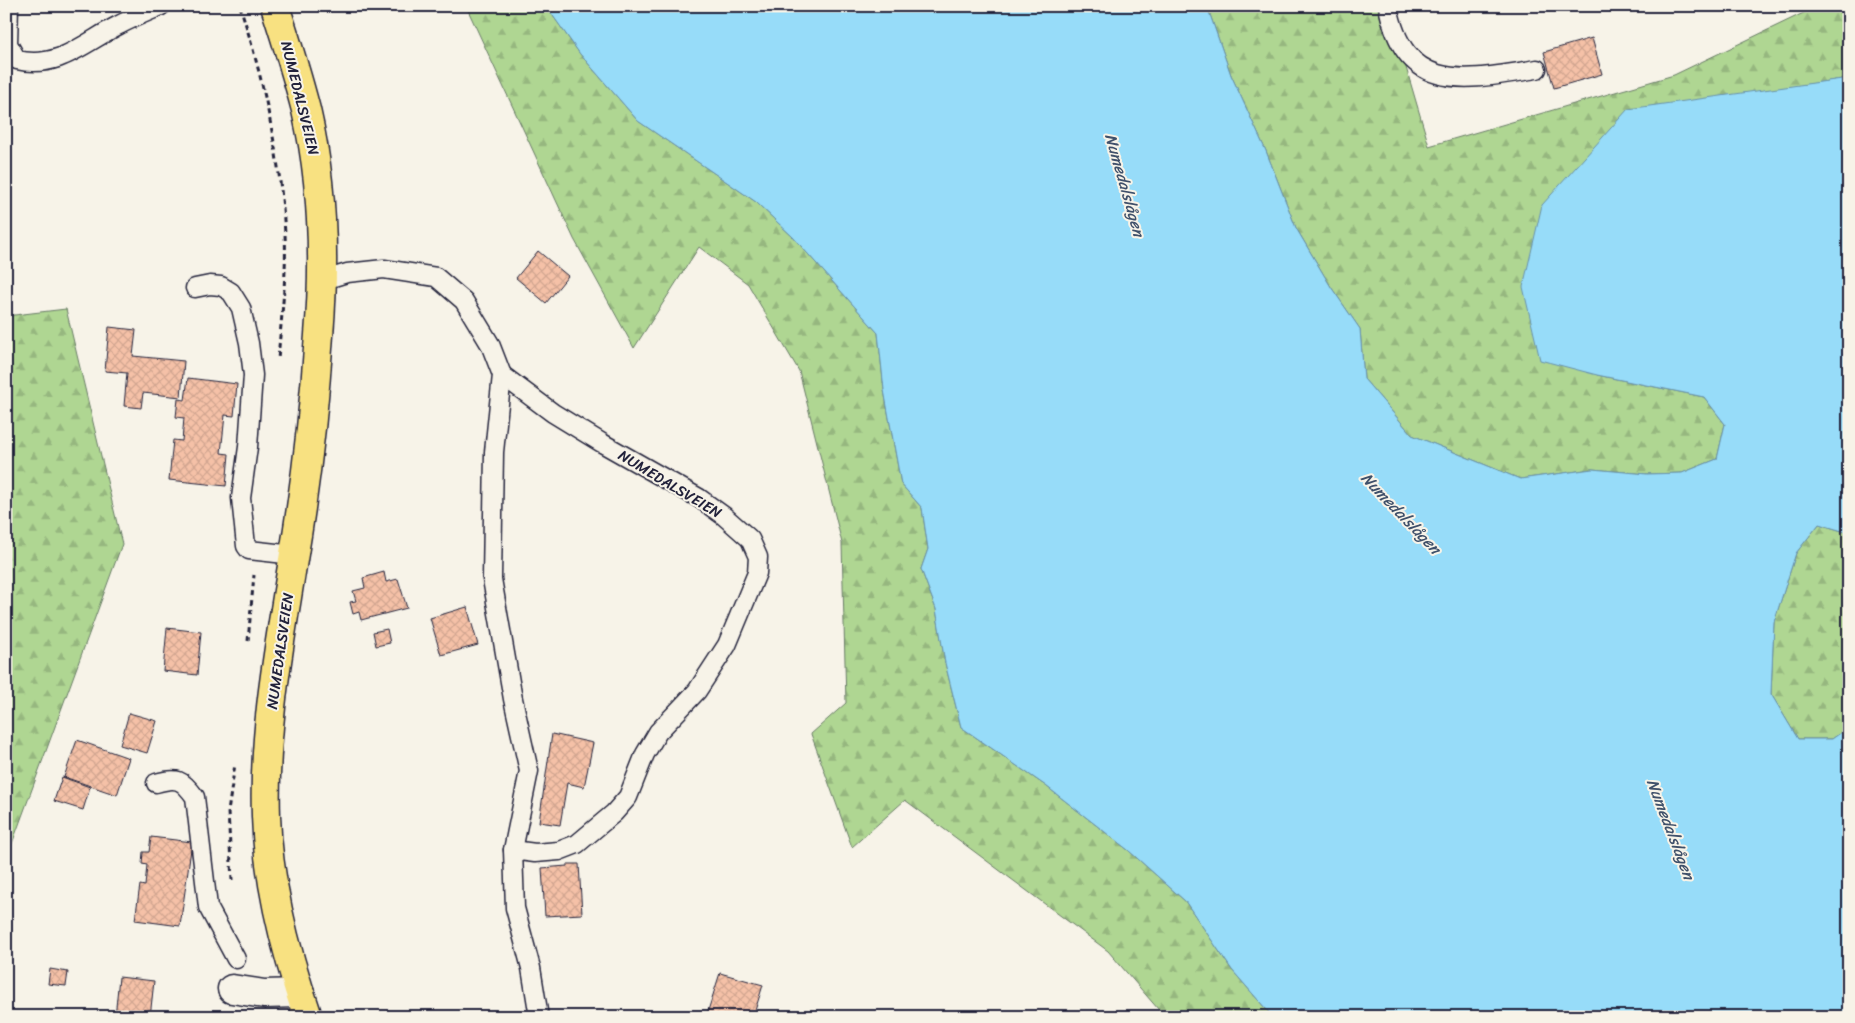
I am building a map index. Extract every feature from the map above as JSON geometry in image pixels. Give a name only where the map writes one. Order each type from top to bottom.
[{"type":"main road","name":"NUMEDALSVEIEN","points":[[275,6],[306,111],[316,168],[321,224],[320,334],[308,456],[274,684],[266,753],[266,817],[273,884],[284,938],[304,1005]]},
{"type":"street","points":[[232,989],[264,994],[304,1005]]},
{"type":"lane","points":[[9,6],[8,44],[17,60],[32,64],[67,56],[118,25],[161,6]]},
{"type":"lane","points":[[1388,6],[1392,27],[1403,49],[1418,64],[1436,75],[1482,77],[1537,69]]},
{"type":"lane","points":[[321,281],[347,273],[384,269],[436,277],[464,301],[490,344],[502,375],[493,460],[492,578],[513,699],[529,771],[513,850],[515,908],[531,968],[539,1017]]},
{"type":"lane","points":[[195,288],[210,284],[221,286],[231,292],[241,308],[249,343],[252,375],[248,447],[241,498],[246,546],[249,550],[294,555]]},
{"type":"lane","name":"NUMEDALSVEIEN","points":[[502,375],[553,413],[602,444],[700,498],[750,539],[758,557],[758,573],[727,645],[697,691],[658,732],[645,754],[628,797],[619,808],[596,831],[577,844],[559,852],[535,853],[513,850]]},
{"type":"lane","points":[[156,783],[176,779],[185,784],[194,797],[208,907],[236,959]]},
{"type":"green space","points":[[466,6],[546,6],[580,54],[638,121],[756,202],[793,237],[878,333],[884,390],[901,484],[922,508],[928,549],[921,569],[936,609],[945,663],[961,727],[1046,786],[1128,850],[1185,901],[1232,970],[1273,1017],[1165,1017],[1108,951],[905,800],[852,847],[811,734],[846,703],[842,543],[799,371],[748,284],[699,247],[634,348],[574,239]]},
{"type":"green space","points":[[1207,6],[1388,6],[1429,146],[1674,75],[1818,6],[1849,6],[1849,78],[1757,92],[1597,375],[1704,397],[1725,424],[1717,459],[1682,473],[1647,474],[1592,469],[1520,479],[1412,435],[1364,379],[1360,329],[1331,287],[1296,228],[1266,151],[1231,75]]},
{"type":"green space","points":[[66,309],[122,544],[6,860],[6,316]]},
{"type":"green space","points":[[1819,524],[1849,533],[1849,727],[1832,739],[1798,739],[1771,694],[1774,622],[1796,553]]},
{"type":"water","name":"Numedalslågen","points":[[546,6],[1207,6],[1231,75],[1266,151],[1296,228],[1331,287],[1360,329],[1364,379],[1412,435],[1520,479],[1592,469],[1647,474],[1682,473],[1717,459],[1725,424],[1704,397],[1597,375],[1540,360],[1523,287],[1542,205],[1628,109],[1849,78],[1849,533],[1819,524],[1796,553],[1774,622],[1771,694],[1798,739],[1832,739],[1849,727],[1849,1017],[1273,1017],[1232,970],[1185,901],[1128,850],[1046,786],[961,727],[945,663],[936,609],[921,569],[928,549],[922,508],[901,484],[884,390],[878,333],[793,237],[756,202],[638,121],[580,54]]},
{"type":"building","points":[[1592,38],[1602,74],[1554,88],[1544,52]]},
{"type":"building","points":[[538,251],[568,276],[546,303],[516,278]]},
{"type":"building","points":[[109,327],[136,330],[133,356],[184,361],[181,397],[143,393],[141,408],[124,406],[127,373],[105,371]]},
{"type":"building","points":[[188,378],[237,384],[234,416],[225,415],[221,453],[229,454],[226,486],[169,480],[173,440],[182,441],[184,418],[176,417],[178,399],[185,400]]},
{"type":"building","points":[[384,572],[386,582],[398,579],[407,608],[361,620],[359,612],[353,614],[350,602],[356,601],[353,591],[365,588],[363,578]]},
{"type":"building","points":[[467,607],[478,645],[441,655],[430,618]]},
{"type":"building","points":[[167,628],[201,632],[197,675],[163,671]]},
{"type":"building","points":[[387,629],[390,643],[376,646],[373,632]]},
{"type":"building","points":[[129,713],[157,721],[147,753],[120,745]]},
{"type":"building","points":[[552,734],[593,743],[584,787],[567,783],[560,825],[539,822]]},
{"type":"building","points":[[77,740],[129,758],[117,795],[64,777]]},
{"type":"building","points":[[62,777],[90,787],[83,810],[54,801]]},
{"type":"building","points":[[151,837],[192,842],[180,926],[135,920],[140,885],[145,886],[147,865],[142,864],[143,852],[149,852]]},
{"type":"building","points":[[567,864],[579,864],[582,914],[545,916],[542,868],[567,866]]},
{"type":"building","points":[[50,969],[68,972],[66,986],[48,984]]},
{"type":"building","points":[[720,973],[763,985],[753,1017],[706,1017]]},
{"type":"building","points":[[119,977],[154,981],[150,1017],[115,1017]]}]
